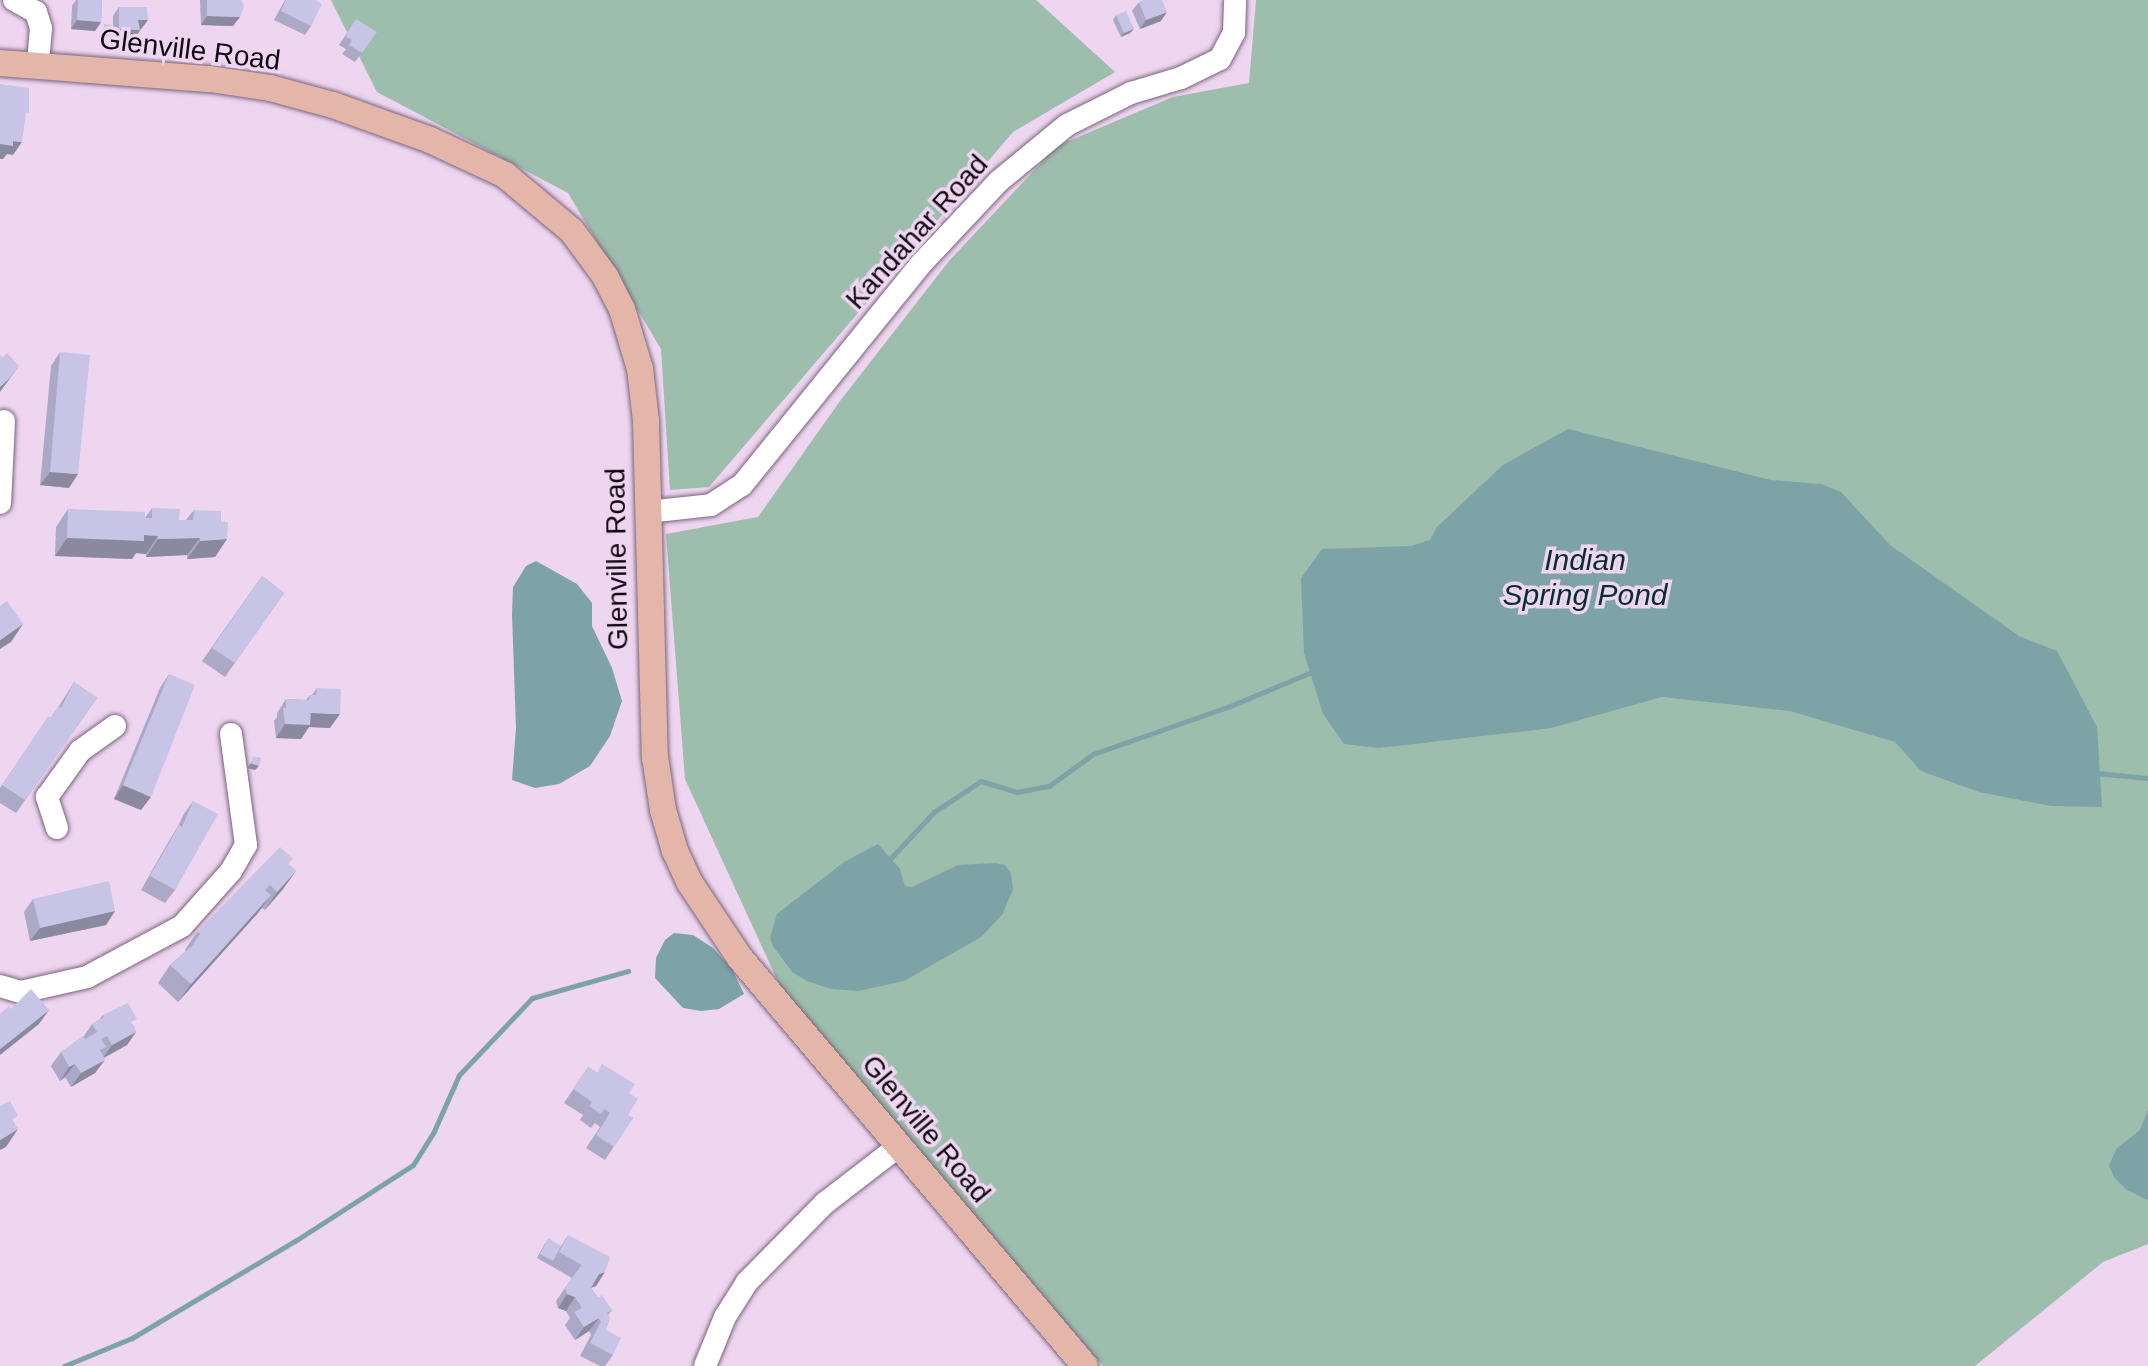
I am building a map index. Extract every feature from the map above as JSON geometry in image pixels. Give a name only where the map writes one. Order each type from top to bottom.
[{"type":"main road","name":"Glenville Road","points":[[0,63],[210,79],[270,88],[333,105],[430,140],[505,175],[552,210],[588,251],[622,309],[640,369],[646,421],[655,757],[663,810],[675,851],[690,883],[740,958],[1085,1366]]},
{"type":"street","points":[[14,0],[36,12],[41,28],[38,66]]},
{"type":"street","name":"Kandahar Road","points":[[647,512],[711,505],[742,485],[920,265],[999,181],[1067,125],[1131,93],[1181,78],[1220,59],[1234,33],[1235,2]]},
{"type":"street","points":[[0,503],[4,421]]},
{"type":"street","points":[[57,828],[47,797],[80,751],[115,726]]},
{"type":"street","points":[[0,986],[21,992],[87,977],[182,926],[231,871],[246,845],[231,734]]},
{"type":"street","points":[[705,1366],[725,1317],[747,1282],[825,1203],[899,1146]]},
{"type":"shaded area","points":[[331,0],[1036,0],[1115,72],[1013,132],[709,487],[670,490],[661,349],[568,193],[377,92]]},
{"type":"shaded area","points":[[1256,0],[2148,0],[2148,1244],[2103,1262],[1975,1366],[1103,1366],[780,986],[685,779],[666,534],[758,517],[840,401],[949,261],[1057,146],[1173,97],[1249,83]]},
{"type":"water","name":"Indian Spring Pond","points":[[1568,429],[1771,480],[1821,484],[1841,492],[1890,545],[2019,636],[2057,651],[2097,727],[2102,807],[2051,806],[1979,792],[1921,771],[1895,742],[1790,711],[1662,697],[1551,728],[1379,748],[1344,744],[1323,714],[1304,653],[1301,578],[1322,549],[1411,546],[1430,540],[1437,527],[1503,465]]},
{"type":"water","points":[[536,561],[577,584],[592,603],[592,626],[612,668],[622,701],[610,736],[590,766],[559,784],[535,788],[512,780],[516,728],[512,614],[513,587],[526,566]]},
{"type":"water","points":[[878,844],[900,869],[905,886],[912,887],[958,865],[1005,865],[1011,873],[1013,890],[1002,915],[981,937],[904,981],[858,991],[831,989],[807,981],[792,972],[773,946],[770,938],[777,914],[844,862]]},
{"type":"water","points":[[674,933],[693,935],[713,948],[732,969],[744,994],[719,1009],[701,1011],[683,1008],[655,978],[656,958],[665,940]]},
{"type":"water","points":[[2148,1110],[2148,1200],[2127,1190],[2114,1177],[2109,1166],[2116,1149],[2140,1130]]},
{"type":"building","points":[[78,0],[102,0],[101,22],[77,20]]},
{"type":"building","points":[[207,0],[241,0],[244,6],[240,17],[207,16]]},
{"type":"building","points":[[286,0],[315,0],[322,4],[311,26],[281,11]]},
{"type":"building","points":[[1162,0],[1167,12],[1146,20],[1139,2]]},
{"type":"building","points":[[119,7],[147,7],[148,20],[138,20],[140,30],[119,29]]},
{"type":"building","points":[[1126,11],[1134,29],[1124,33],[1116,15]]},
{"type":"building","points":[[356,19],[377,32],[362,53],[349,45],[352,40],[345,36]]},
{"type":"building","points":[[104,24],[112,25],[111,32],[103,32]]},
{"type":"building","points":[[0,84],[29,88],[29,113],[26,112],[22,142],[13,141],[13,146],[0,144]]},
{"type":"building","points":[[60,352],[90,355],[78,474],[50,472]]},
{"type":"building","points":[[7,353],[19,366],[0,387],[0,355],[2,358]]},
{"type":"building","points":[[152,508],[180,509],[179,520],[193,520],[194,510],[221,511],[221,522],[228,522],[227,539],[158,539],[158,536],[144,535],[144,541],[67,538],[68,509],[145,512],[145,518],[152,518]]},
{"type":"building","points":[[262,576],[284,593],[235,663],[212,648]]},
{"type":"building","points":[[7,601],[23,624],[0,640],[0,606]]},
{"type":"building","points":[[169,674],[195,685],[151,797],[123,785]]},
{"type":"building","points":[[74,682],[97,698],[25,800],[2,785],[48,717],[59,706],[61,708]]},
{"type":"building","points":[[317,688],[341,689],[340,714],[311,713],[310,725],[285,724],[283,708],[286,708],[286,699],[309,700],[310,695],[316,695]]},
{"type":"building","points":[[253,756],[261,758],[259,766],[251,763]]},
{"type":"building","points":[[193,801],[218,814],[175,890],[150,876],[179,825],[182,827]]},
{"type":"building","points":[[280,847],[293,859],[288,864],[296,871],[277,892],[270,885],[265,890],[271,895],[191,984],[170,965],[192,946],[200,934],[197,932]]},
{"type":"building","points":[[109,881],[115,911],[40,928],[33,899]]},
{"type":"building","points":[[31,989],[49,1010],[0,1049],[0,1014],[9,1006],[11,1009]]},
{"type":"building","points":[[128,1003],[137,1019],[131,1022],[136,1032],[112,1045],[107,1036],[101,1039],[106,1047],[100,1050],[105,1060],[81,1073],[75,1064],[69,1067],[61,1052],[83,1036],[85,1039],[97,1032],[92,1024]]},
{"type":"building","points":[[602,1064],[635,1084],[629,1093],[638,1099],[628,1115],[633,1118],[614,1147],[596,1135],[610,1113],[604,1109],[601,1114],[589,1106],[592,1102],[573,1089],[588,1067],[597,1073]]},
{"type":"building","points":[[10,1101],[18,1116],[12,1119],[18,1129],[0,1140],[0,1106]]},
{"type":"building","points":[[568,1235],[610,1257],[605,1272],[599,1274],[591,1288],[598,1298],[602,1295],[612,1310],[607,1313],[610,1318],[606,1330],[621,1338],[613,1355],[590,1343],[601,1322],[599,1318],[584,1327],[574,1312],[582,1308],[575,1297],[567,1294],[565,1287],[582,1265],[559,1252]]},
{"type":"building","points":[[548,1238],[561,1246],[553,1261],[540,1254]]},
{"type":"waterway","points":[[887,862],[934,812],[981,781],[1017,792],[1049,786],[1093,754],[1230,706],[1314,671]]},
{"type":"waterway","points":[[2096,773],[2148,778]]},
{"type":"waterway","points":[[64,1366],[132,1338],[295,1241],[413,1165],[434,1131],[459,1075],[532,998],[628,971]]}]
